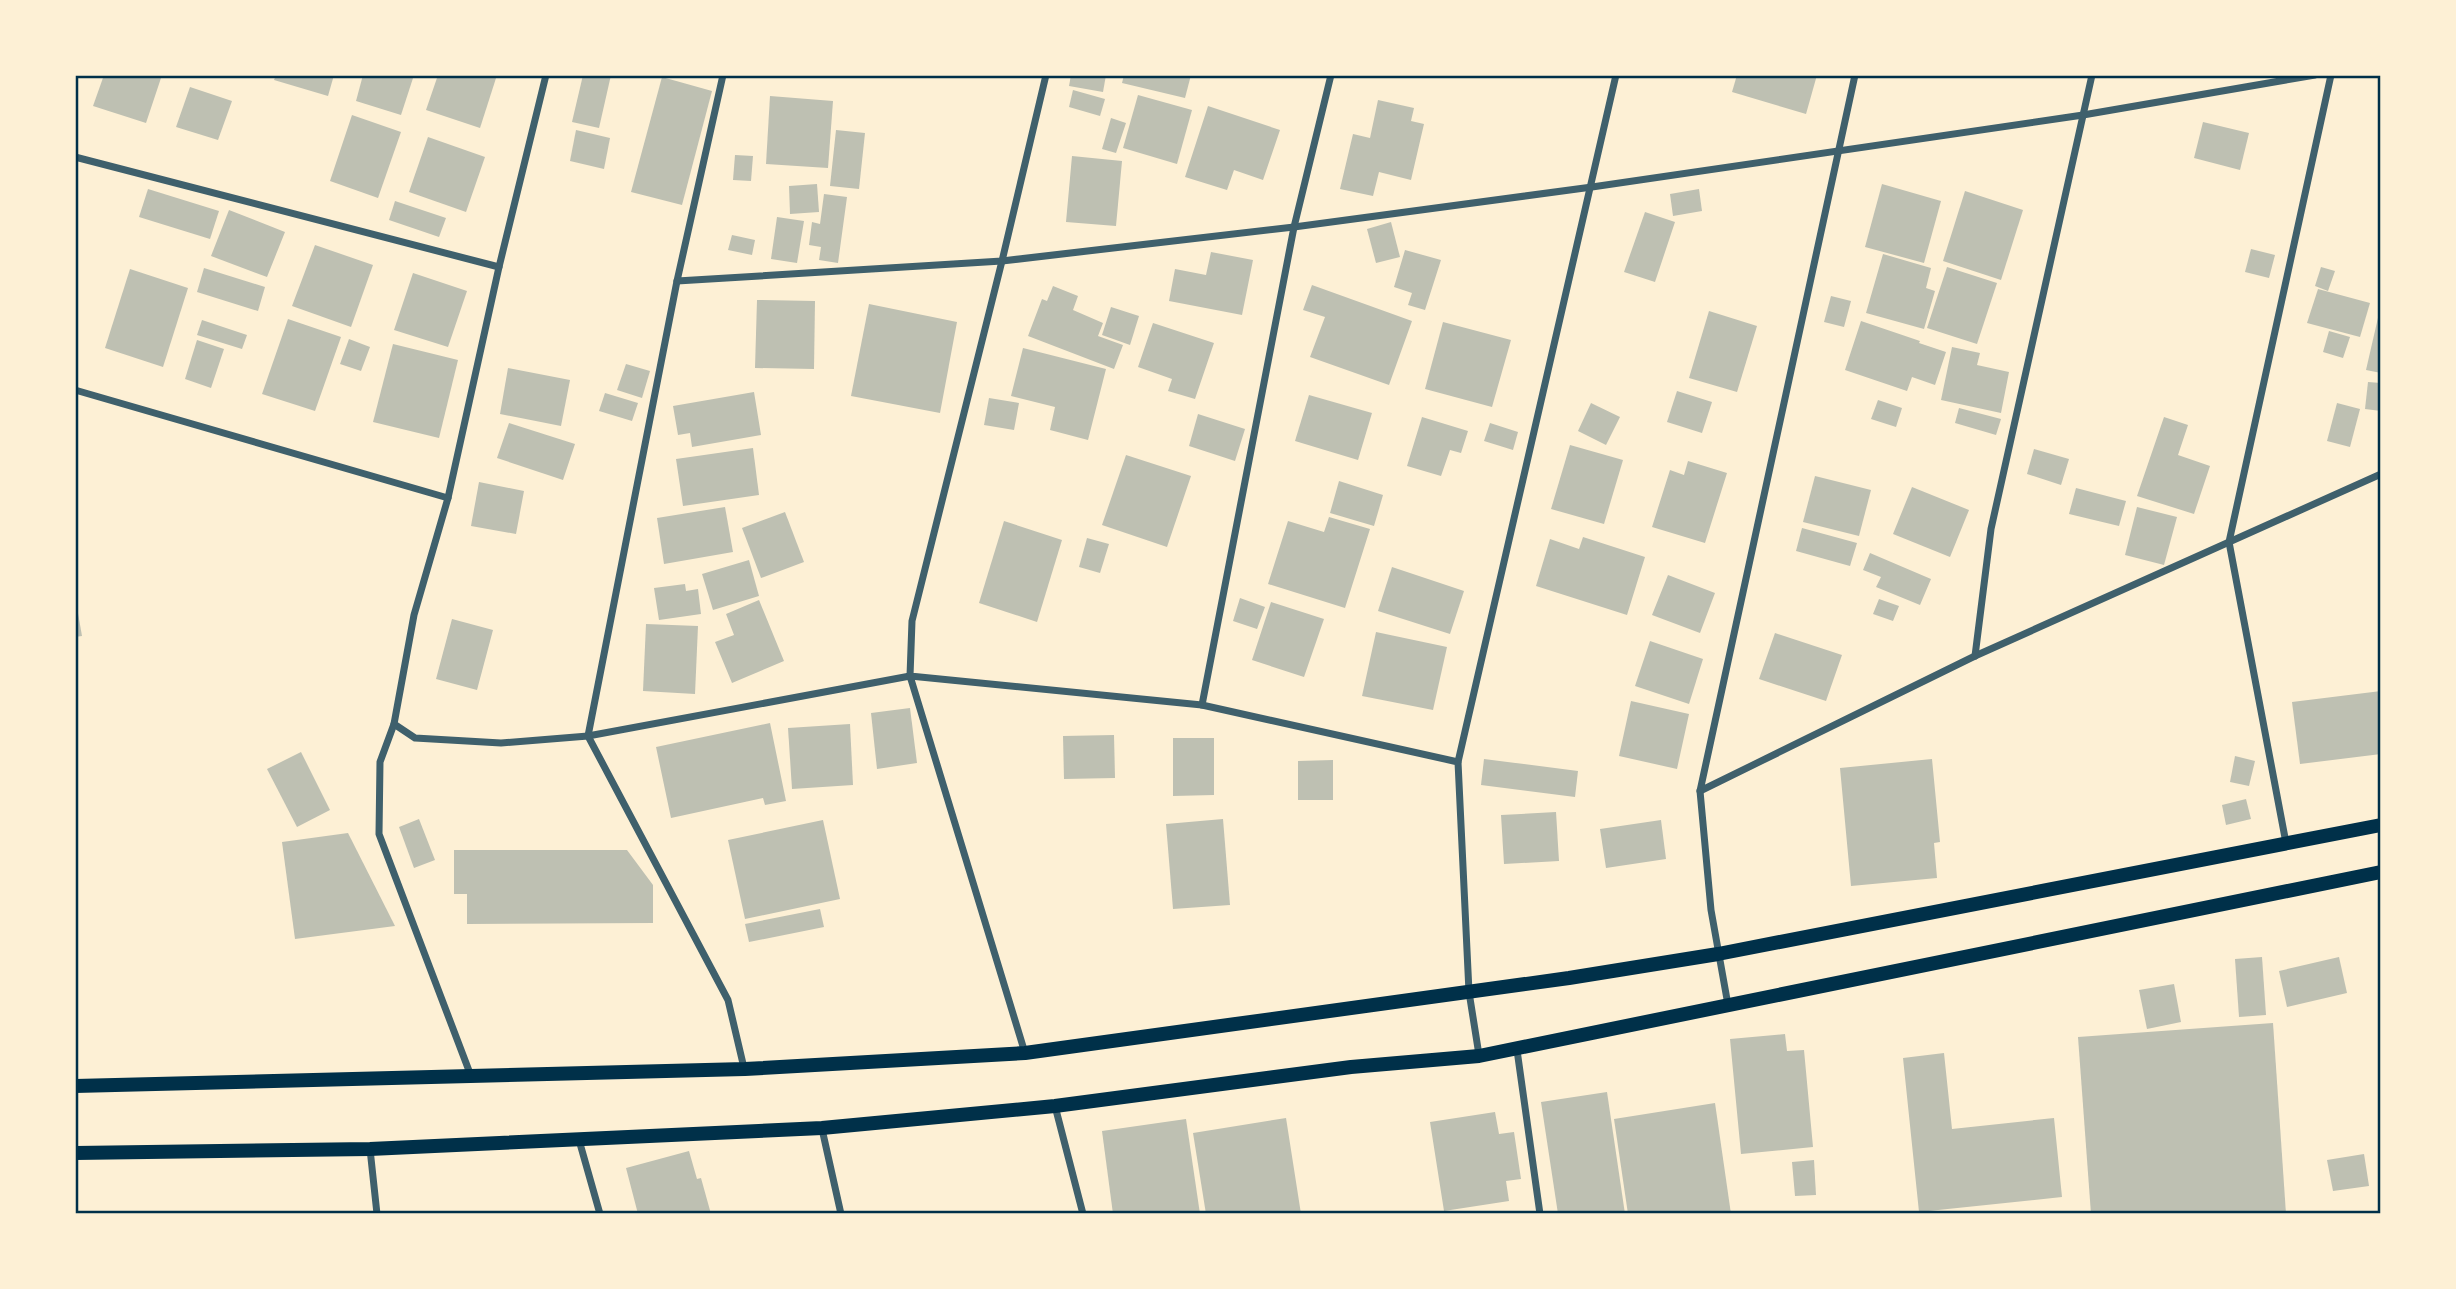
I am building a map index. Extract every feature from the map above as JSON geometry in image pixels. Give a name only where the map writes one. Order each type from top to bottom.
[{"type":"main road","points":[[75,1086],[745,1069],[1026,1053],[1469,992],[1718,954],[2381,825]]},
{"type":"main road","points":[[75,1153],[370,1149],[822,1128],[1055,1106],[1351,1067],[1479,1056],[2381,872]]},
{"type":"street","points":[[471,1076],[379,834],[380,762],[394,723],[414,615],[448,498],[499,267],[546,75]]},
{"type":"street","points":[[723,75],[677,281],[588,736],[728,1000],[745,1069]]},
{"type":"street","points":[[1026,1053],[910,676],[912,621],[1046,75]]},
{"type":"street","points":[[1202,705],[1294,227],[1331,75]]},
{"type":"street","points":[[1479,1056],[1469,992],[1458,762],[1616,75]]},
{"type":"street","points":[[1728,1007],[1711,910],[1700,791],[1856,75]]},
{"type":"street","points":[[1975,656],[1992,529],[2092,75]]},
{"type":"street","points":[[677,281],[1002,261],[1294,227],[1592,187],[2083,115],[2315,75]]},
{"type":"street","points":[[2286,843],[2229,542],[2331,75]]},
{"type":"street","points":[[75,157],[499,267]]},
{"type":"street","points":[[75,390],[448,498]]},
{"type":"street","points":[[1700,791],[1975,656],[2381,474]]},
{"type":"street","points":[[394,723],[415,738],[501,743],[588,736],[910,676],[1202,705],[1458,762]]},
{"type":"street","points":[[1517,1050],[1541,1214]]},
{"type":"street","points":[[1055,1106],[1083,1214]]},
{"type":"street","points":[[822,1128],[841,1214]]},
{"type":"street","points":[[579,1140],[600,1214]]},
{"type":"street","points":[[370,1149],[377,1214]]},
{"type":"building","points":[[104,75],[162,75],[146,123],[93,106]]},
{"type":"building","points":[[276,75],[334,75],[328,96],[274,80]]},
{"type":"building","points":[[363,75],[414,75],[401,115],[356,101]]},
{"type":"building","points":[[438,75],[497,75],[480,128],[426,110]]},
{"type":"building","points":[[583,75],[611,75],[599,128],[572,122]]},
{"type":"building","points":[[1071,75],[1106,75],[1103,92],[1069,86]]},
{"type":"building","points":[[1124,75],[1191,75],[1185,98],[1122,83]]},
{"type":"building","points":[[1737,75],[1817,75],[1806,114],[1732,92]]},
{"type":"building","points":[[662,77],[712,91],[682,205],[631,192]]},
{"type":"building","points":[[190,87],[232,101],[218,140],[176,127]]},
{"type":"building","points":[[1073,90],[1105,99],[1100,116],[1069,107]]},
{"type":"building","points":[[1138,95],[1192,110],[1177,164],[1123,148]]},
{"type":"building","points":[[770,96],[833,101],[828,168],[766,164]]},
{"type":"building","points":[[1378,100],[1414,108],[1411,121],[1424,124],[1411,180],[1379,172],[1373,196],[1340,189],[1353,134],[1370,138]]},
{"type":"building","points":[[1208,106],[1280,130],[1263,180],[1234,170],[1227,190],[1185,177]]},
{"type":"building","points":[[352,115],[401,132],[378,198],[330,181]]},
{"type":"building","points":[[1111,118],[1126,123],[1116,153],[1102,149]]},
{"type":"building","points":[[2203,122],[2249,133],[2240,170],[2194,158]]},
{"type":"building","points":[[576,130],[610,138],[604,169],[570,161]]},
{"type":"building","points":[[836,130],[865,133],[859,189],[830,186]]},
{"type":"building","points":[[428,137],[485,157],[466,212],[409,192]]},
{"type":"building","points":[[735,155],[753,156],[751,181],[733,180]]},
{"type":"building","points":[[1072,156],[1122,161],[1116,226],[1066,222]]},
{"type":"building","points":[[817,184],[819,212],[790,214],[789,186]]},
{"type":"building","points":[[1882,184],[1941,201],[1924,263],[1865,247]]},
{"type":"building","points":[[148,189],[219,211],[210,239],[139,217]]},
{"type":"building","points":[[1699,189],[1702,211],[1673,216],[1670,194]]},
{"type":"building","points":[[1965,191],[2023,210],[2001,280],[1943,261]]},
{"type":"building","points":[[824,194],[847,197],[838,263],[819,260],[821,247],[809,245],[812,222],[820,224]]},
{"type":"building","points":[[395,201],[446,218],[439,237],[389,220]]},
{"type":"building","points":[[229,210],[285,232],[267,277],[211,256]]},
{"type":"building","points":[[1645,212],[1675,222],[1655,282],[1624,272]]},
{"type":"building","points":[[777,217],[804,221],[797,263],[771,259]]},
{"type":"building","points":[[1391,222],[1400,257],[1376,263],[1367,229]]},
{"type":"building","points":[[732,235],[755,240],[752,255],[728,250]]},
{"type":"building","points":[[315,245],[373,265],[351,327],[292,306]]},
{"type":"building","points":[[2251,249],[2275,255],[2269,278],[2245,272]]},
{"type":"building","points":[[1405,250],[1441,260],[1425,310],[1408,305],[1412,293],[1394,287]]},
{"type":"building","points":[[1211,252],[1253,260],[1242,315],[1169,301],[1175,269],[1206,275]]},
{"type":"building","points":[[1883,254],[1931,268],[1926,288],[1935,291],[1924,329],[1866,313]]},
{"type":"building","points":[[1947,267],[1997,283],[1977,344],[1927,328]]},
{"type":"building","points":[[2321,267],[2335,271],[2328,291],[2315,286]]},
{"type":"building","points":[[204,268],[265,287],[258,311],[197,292]]},
{"type":"building","points":[[130,269],[188,288],[163,367],[105,348]]},
{"type":"building","points":[[413,273],[467,291],[448,347],[394,330]]},
{"type":"building","points":[[1312,285],[1412,321],[1389,385],[1310,357],[1325,317],[1303,310]]},
{"type":"building","points":[[1053,286],[1078,296],[1073,310],[1103,323],[1098,336],[1123,345],[1114,369],[1028,336],[1042,299],[1047,301]]},
{"type":"building","points":[[2318,289],[2370,303],[2360,337],[2307,323]]},
{"type":"building","points":[[1831,296],[1851,301],[1844,327],[1824,322]]},
{"type":"building","points":[[757,300],[815,301],[814,369],[755,368]]},
{"type":"building","points":[[869,304],[957,322],[940,413],[851,396]]},
{"type":"building","points":[[1111,307],[1139,316],[1130,345],[1102,335]]},
{"type":"building","points":[[2381,309],[2381,373],[2366,370]]},
{"type":"building","points":[[1709,311],[1757,326],[1737,392],[1689,378]]},
{"type":"building","points":[[288,319],[341,337],[315,411],[262,394]]},
{"type":"building","points":[[202,320],[247,335],[242,349],[197,335]]},
{"type":"building","points":[[1861,321],[1946,352],[1935,385],[1912,377],[1907,391],[1845,370]]},
{"type":"building","points":[[1443,322],[1511,340],[1492,407],[1425,389]]},
{"type":"building","points":[[1153,323],[1214,343],[1195,399],[1168,391],[1172,379],[1138,367]]},
{"type":"building","points":[[2329,331],[2350,337],[2343,358],[2323,352]]},
{"type":"building","points":[[349,339],[370,347],[361,371],[340,364]]},
{"type":"building","points":[[197,340],[224,349],[211,388],[185,379]]},
{"type":"building","points":[[393,344],[458,360],[439,438],[373,422]]},
{"type":"building","points":[[1952,347],[1980,353],[1977,365],[2009,372],[2001,413],[1941,400]]},
{"type":"building","points":[[1023,348],[1106,369],[1088,440],[1050,430],[1055,407],[1011,396]]},
{"type":"building","points":[[626,364],[650,371],[642,398],[617,390]]},
{"type":"building","points":[[508,368],[570,380],[561,426],[500,414]]},
{"type":"building","points":[[2368,382],[2381,383],[2381,411],[2365,409]]},
{"type":"building","points":[[1677,391],[1712,402],[1702,433],[1667,422]]},
{"type":"building","points":[[754,392],[761,435],[692,447],[690,433],[678,435],[673,406]]},
{"type":"building","points":[[605,393],[638,403],[632,421],[599,411]]},
{"type":"building","points":[[1309,395],[1372,413],[1358,460],[1295,441]]},
{"type":"building","points":[[989,398],[1019,403],[1014,430],[984,425]]},
{"type":"building","points":[[1878,400],[1902,408],[1896,427],[1871,419]]},
{"type":"building","points":[[1591,403],[1620,417],[1606,445],[1578,431]]},
{"type":"building","points":[[2337,403],[2360,409],[2350,447],[2327,441]]},
{"type":"building","points":[[1959,408],[2001,419],[1996,435],[1955,423]]},
{"type":"building","points":[[1198,414],[1245,429],[1235,461],[1189,446]]},
{"type":"building","points":[[1422,417],[1468,431],[1461,453],[1450,450],[1441,476],[1407,466]]},
{"type":"building","points":[[2164,417],[2188,425],[2178,455],[2210,466],[2194,514],[2137,496]]},
{"type":"building","points":[[509,423],[575,444],[563,480],[497,458]]},
{"type":"building","points":[[1490,423],[1518,432],[1513,450],[1484,441]]},
{"type":"building","points":[[1570,445],[1623,460],[1604,524],[1551,509]]},
{"type":"building","points":[[753,448],[759,495],[683,506],[676,459]]},
{"type":"building","points":[[2034,449],[2069,459],[2061,485],[2027,474]]},
{"type":"building","points":[[1126,455],[1191,476],[1167,547],[1102,525]]},
{"type":"building","points":[[1688,461],[1727,473],[1705,543],[1652,527],[1670,470],[1684,475]]},
{"type":"building","points":[[1815,476],[1871,490],[1859,536],[1803,522]]},
{"type":"building","points":[[1339,481],[1383,495],[1374,526],[1330,513]]},
{"type":"building","points":[[479,482],[524,491],[516,534],[471,526]]},
{"type":"building","points":[[1912,487],[1969,510],[1950,557],[1893,534]]},
{"type":"building","points":[[2076,488],[2126,501],[2119,526],[2069,514]]},
{"type":"building","points":[[725,507],[733,552],[664,564],[657,518]]},
{"type":"building","points":[[2137,507],[2177,517],[2164,565],[2125,555]]},
{"type":"building","points":[[785,512],[804,562],[761,578],[742,528]]},
{"type":"building","points":[[1329,517],[1370,529],[1345,608],[1268,584],[1288,521],[1324,532]]},
{"type":"building","points":[[1004,521],[1062,540],[1037,622],[979,603]]},
{"type":"building","points":[[1802,528],[1857,543],[1850,566],[1796,551]]},
{"type":"building","points":[[1583,537],[1645,557],[1627,615],[1536,586],[1550,539],[1579,549]]},
{"type":"building","points":[[1087,538],[1109,544],[1100,573],[1079,567]]},
{"type":"building","points":[[1870,553],[1931,579],[1920,605],[1876,587],[1881,577],[1863,570]]},
{"type":"building","points":[[749,560],[759,596],[713,610],[702,574]]},
{"type":"building","points":[[1392,567],[1464,591],[1450,634],[1378,611]]},
{"type":"building","points":[[1668,575],[1715,593],[1700,633],[1652,615]]},
{"type":"building","points":[[685,584],[686,591],[698,589],[701,614],[659,620],[654,588]]},
{"type":"building","points":[[75,596],[82,636],[75,637]]},
{"type":"building","points":[[1240,598],[1265,607],[1257,629],[1233,621]]},
{"type":"building","points":[[1879,599],[1899,606],[1893,621],[1873,614]]},
{"type":"building","points":[[759,600],[784,661],[732,683],[715,642],[734,635],[726,614]]},
{"type":"building","points":[[1271,602],[1324,619],[1304,677],[1252,660]]},
{"type":"building","points":[[452,619],[493,630],[477,690],[436,679]]},
{"type":"building","points":[[646,624],[698,626],[695,694],[643,691]]},
{"type":"building","points":[[1376,632],[1447,647],[1433,710],[1362,696]]},
{"type":"building","points":[[1775,633],[1842,655],[1826,701],[1759,679]]},
{"type":"building","points":[[1650,641],[1703,659],[1689,704],[1635,686]]},
{"type":"building","points":[[2381,691],[2381,754],[2300,764],[2292,702]]},
{"type":"building","points":[[1631,701],[1689,714],[1677,769],[1619,756]]},
{"type":"building","points":[[910,708],[917,763],[877,769],[871,713]]},
{"type":"building","points":[[770,723],[786,801],[765,805],[763,798],[671,818],[656,747]]},
{"type":"building","points":[[850,724],[853,785],[792,789],[788,728]]},
{"type":"building","points":[[1114,735],[1115,778],[1064,779],[1063,736]]},
{"type":"building","points":[[1173,738],[1214,738],[1214,795],[1173,796]]},
{"type":"building","points":[[301,752],[330,810],[297,827],[267,769]]},
{"type":"building","points":[[2235,756],[2255,761],[2249,786],[2230,782]]},
{"type":"building","points":[[1484,759],[1578,771],[1575,797],[1481,785]]},
{"type":"building","points":[[1932,759],[1940,842],[1934,843],[1937,878],[1851,886],[1840,768]]},
{"type":"building","points":[[1333,760],[1333,800],[1298,800],[1298,761]]},
{"type":"building","points":[[2246,799],[2251,819],[2226,825],[2222,805]]},
{"type":"building","points":[[1556,812],[1559,861],[1504,864],[1501,815]]},
{"type":"building","points":[[419,819],[435,860],[414,868],[399,827]]},
{"type":"building","points":[[1223,819],[1230,905],[1173,909],[1166,824]]},
{"type":"building","points":[[823,820],[840,899],[745,919],[728,840]]},
{"type":"building","points":[[1661,820],[1666,859],[1606,868],[1600,829]]},
{"type":"building","points":[[348,833],[395,926],[295,939],[282,842]]},
{"type":"building","points":[[454,850],[627,850],[653,885],[653,923],[467,924],[467,894],[454,894]]},
{"type":"building","points":[[820,909],[824,927],[749,942],[745,924]]},
{"type":"building","points":[[2262,957],[2266,1015],[2239,1017],[2235,959]]},
{"type":"building","points":[[2339,957],[2347,993],[2287,1007],[2279,971]]},
{"type":"building","points":[[2174,984],[2181,1022],[2147,1029],[2139,990]]},
{"type":"building","points":[[2273,1023],[2286,1214],[2091,1214],[2078,1037]]},
{"type":"building","points":[[1785,1034],[1787,1051],[1804,1050],[1813,1147],[1741,1154],[1730,1039]]},
{"type":"building","points":[[1944,1053],[1952,1129],[2054,1118],[2062,1197],[1919,1212],[1903,1058]]},
{"type":"building","points":[[1607,1092],[1625,1214],[1558,1214],[1541,1102]]},
{"type":"building","points":[[1715,1103],[1731,1214],[1628,1214],[1614,1119]]},
{"type":"building","points":[[1495,1112],[1499,1134],[1514,1132],[1521,1179],[1506,1181],[1509,1201],[1444,1211],[1430,1122]]},
{"type":"building","points":[[1286,1118],[1301,1214],[1206,1214],[1193,1133]]},
{"type":"building","points":[[1186,1119],[1200,1214],[1113,1214],[1102,1131]]},
{"type":"building","points":[[689,1151],[697,1179],[701,1178],[711,1214],[638,1214],[626,1168]]},
{"type":"building","points":[[2364,1154],[2369,1186],[2333,1191],[2327,1160]]},
{"type":"building","points":[[1814,1160],[1816,1195],[1795,1196],[1792,1162]]}]
